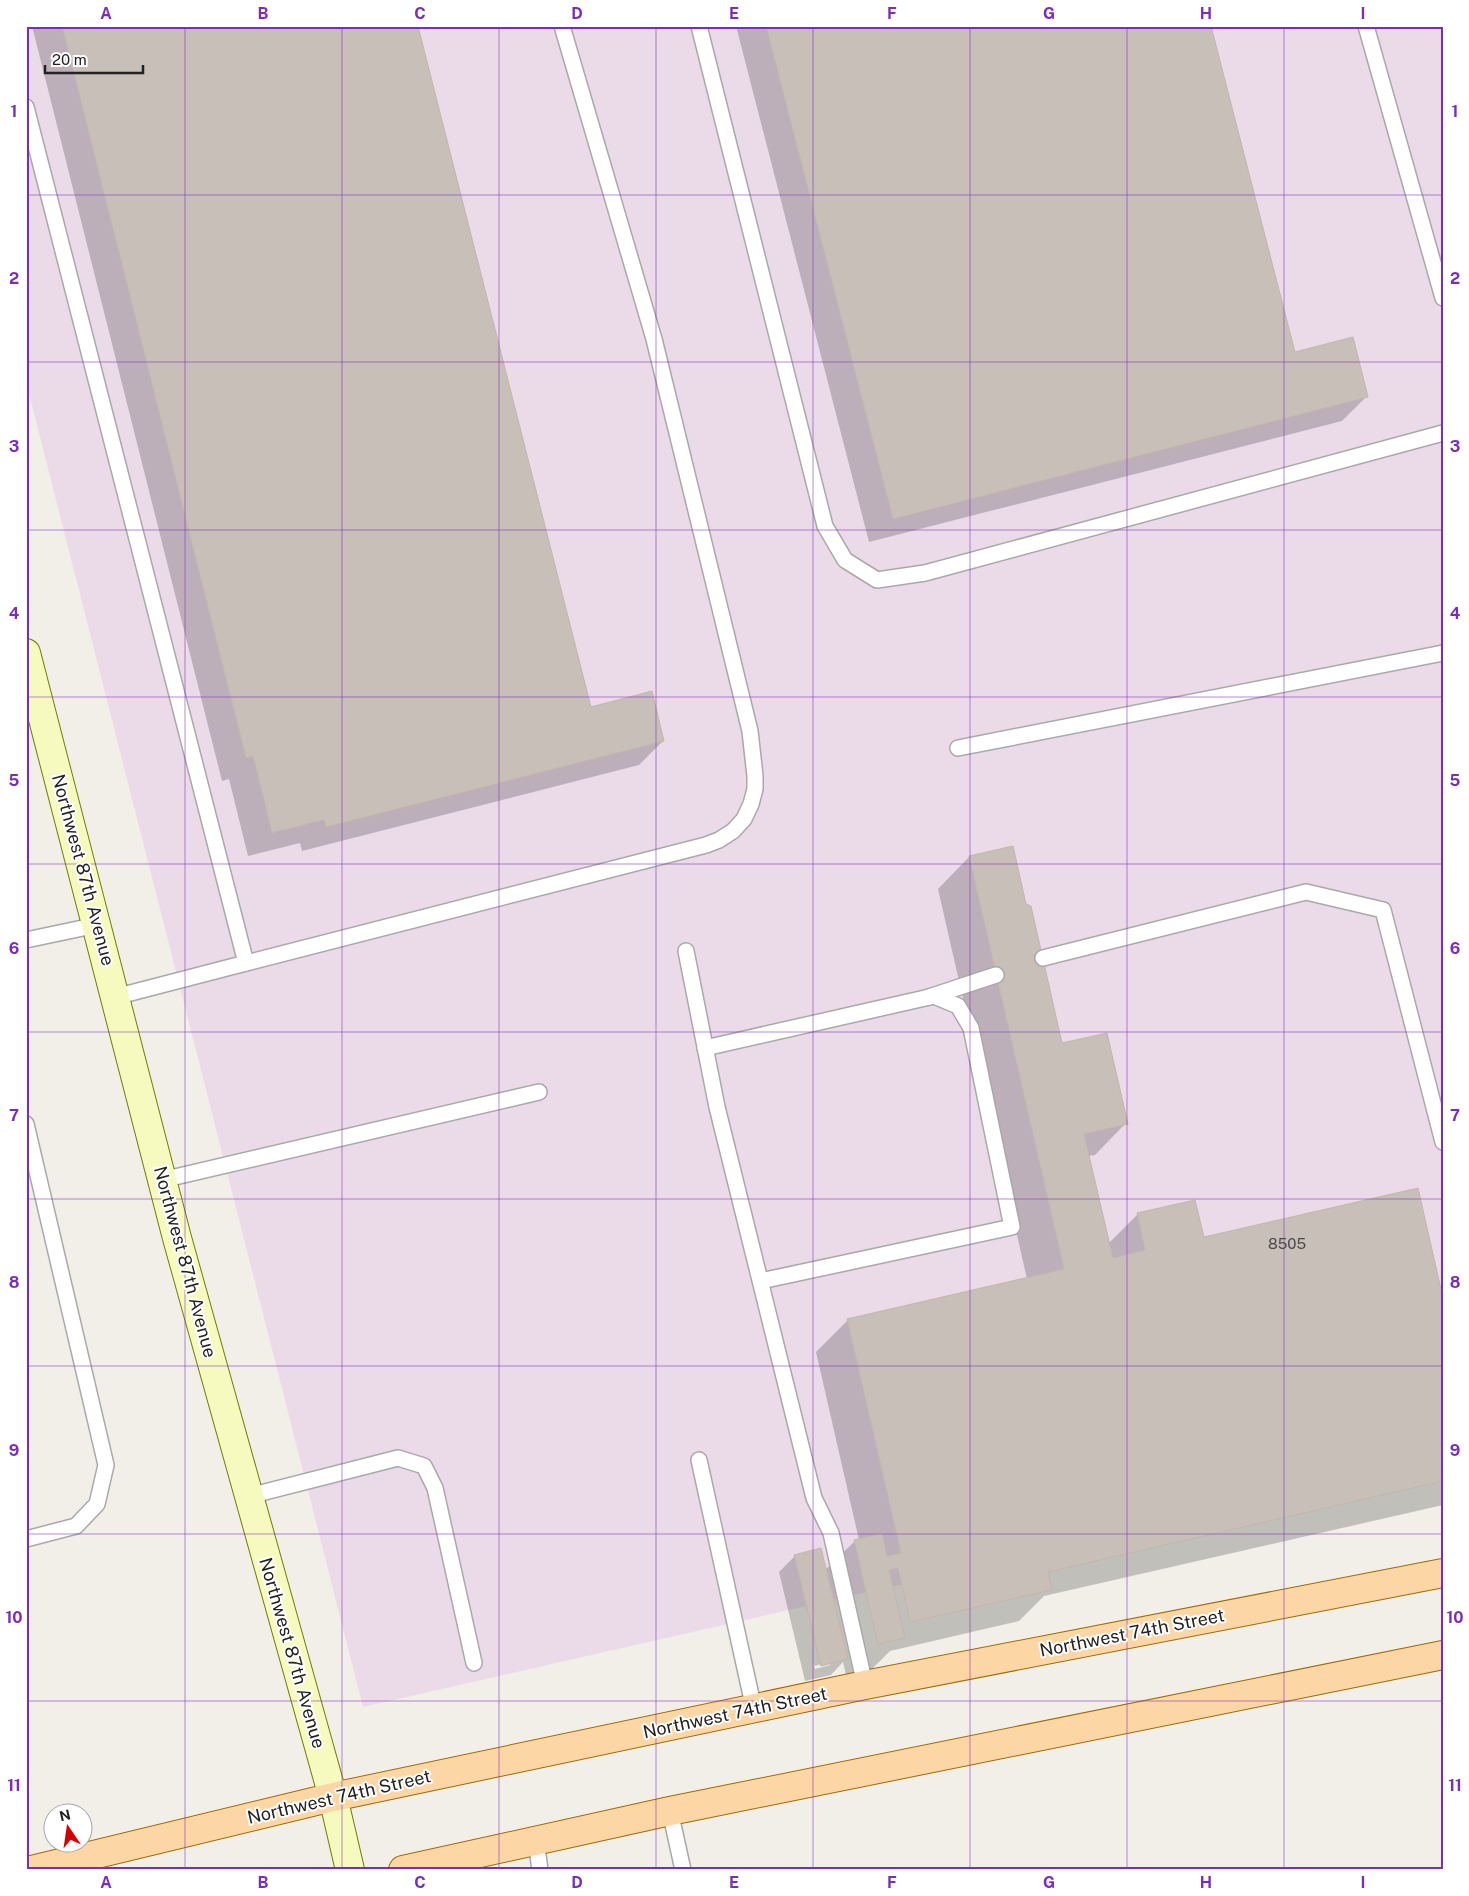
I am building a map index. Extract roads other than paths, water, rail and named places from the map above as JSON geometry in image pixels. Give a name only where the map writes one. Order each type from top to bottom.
[{"type":"main road","name":"Northwest 87th Avenue","points":[[26,653],[162,1180],[333,1798],[350,1870]]},
{"type":"main road","name":"Northwest 74th Street","points":[[31,1870],[333,1798],[865,1685],[1443,1572]]},
{"type":"main road","points":[[403,1870],[670,1811],[1443,1655]]},
{"type":"lane","points":[[115,997],[706,845],[733,831],[744,819],[751,804],[755,789],[754,762],[743,698],[654,339],[562,26]]},
{"type":"lane","points":[[699,26],[825,526],[845,560],[877,580],[925,573],[1443,433]]},
{"type":"lane","points":[[1366,26],[1443,298]]},
{"type":"lane","points":[[26,107],[246,963]]},
{"type":"lane","points":[[958,748],[1443,653]]},
{"type":"lane","points":[[1043,958],[1306,892],[1383,910],[1443,1142]]},
{"type":"lane","points":[[26,940],[97,925]]},
{"type":"lane","points":[[686,951],[717,1106],[814,1498],[831,1533],[865,1685]]},
{"type":"lane","points":[[705,1048],[929,997],[996,975]]},
{"type":"lane","points":[[761,1281],[1012,1226],[971,1028],[958,1006],[934,996],[929,997]]},
{"type":"lane","points":[[162,1180],[539,1092]]},
{"type":"lane","points":[[26,1124],[106,1465],[97,1504],[76,1526],[26,1539]]},
{"type":"lane","points":[[249,1496],[398,1458],[424,1466],[435,1488],[474,1663]]},
{"type":"lane","points":[[699,1460],[754,1709]]},
{"type":"lane","points":[[670,1811],[683,1870]]},
{"type":"lane","points":[[536,1841],[540,1870]]}]
